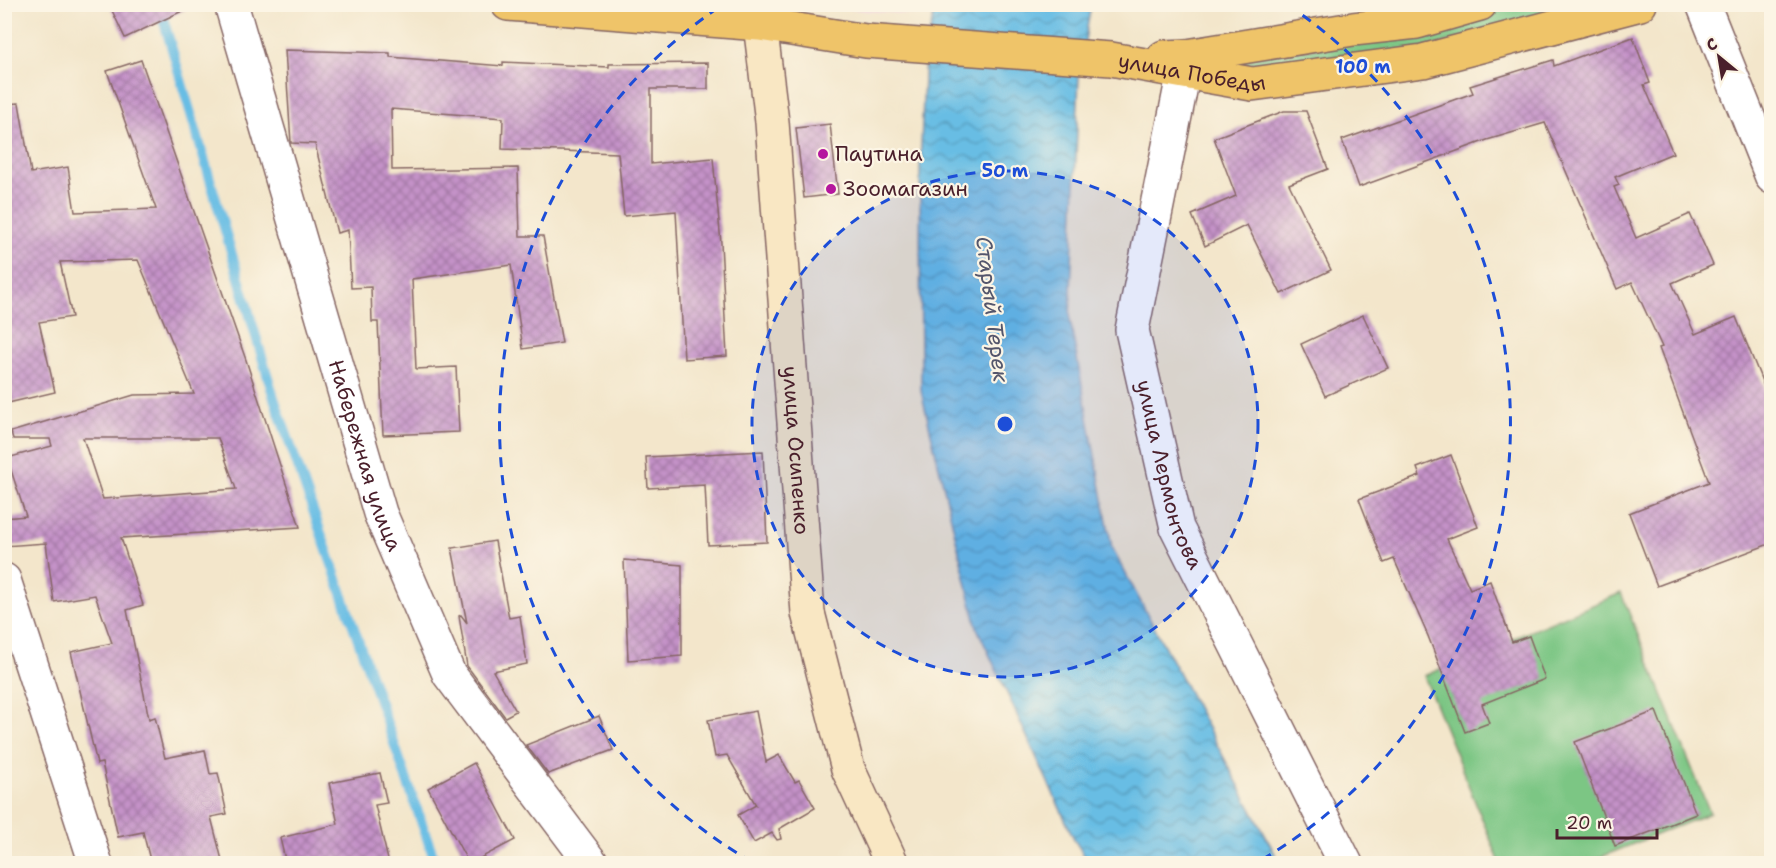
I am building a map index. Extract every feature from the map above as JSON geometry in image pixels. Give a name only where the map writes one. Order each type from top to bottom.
[{"type":"main road","name":"улица Победы","points":[[508,4],[760,24],[866,41],[1186,64],[1252,84],[1423,61],[1640,4]]},
{"type":"main road","name":"улица Победы","points":[[1186,64],[1353,29],[1414,13],[1479,4]]},
{"type":"main road","name":"улица Осипенко","points":[[760,24],[772,122],[808,613],[848,769],[892,864]]},
{"type":"street","name":"Набережная улица","points":[[231,4],[384,524],[448,674],[592,864]]},
{"type":"street","points":[[1703,4],[1772,177]]},
{"type":"street","name":"улица Лермонтова","points":[[1186,64],[1132,330],[1177,528],[1346,864]]},
{"type":"street","points":[[4,580],[96,864]]},
{"type":"shaded area","points":[[798,5],[935,5],[933,16]]},
{"type":"green space","points":[[1517,5],[1584,5],[1422,49],[1254,73],[1206,64],[1423,32]]},
{"type":"green space","points":[[1621,593],[1710,813],[1586,863],[1500,863],[1424,676]]},
{"type":"water","name":"Старый Терек","points":[[936,5],[1091,5],[1079,74],[1070,320],[1112,548],[1280,863],[1089,863],[1075,841],[977,628],[921,391],[920,170],[925,53]]},
{"type":"building","points":[[109,4],[197,4],[125,38]]},
{"type":"building","points":[[1633,37],[1650,83],[1644,85],[1673,153],[1615,177],[1619,185],[1614,187],[1636,238],[1690,214],[1713,265],[1672,283],[1695,334],[1736,317],[1772,406],[1772,543],[1657,586],[1629,513],[1709,482],[1659,348],[1662,347],[1632,282],[1617,289],[1545,123],[1487,140],[1359,187],[1342,140],[1473,93],[1470,86],[1553,60],[1554,66]]},
{"type":"building","points":[[285,50],[390,53],[390,57],[503,66],[503,62],[609,67],[609,64],[708,63],[708,89],[651,89],[651,164],[713,158],[721,243],[727,356],[684,359],[676,211],[624,216],[618,153],[502,149],[503,118],[391,109],[392,170],[518,168],[520,236],[543,236],[562,343],[523,349],[511,265],[412,279],[416,369],[456,367],[459,432],[383,435],[378,322],[372,322],[371,287],[351,288],[348,230],[337,233],[315,144],[291,143]]},
{"type":"building","points":[[141,60],[246,360],[300,527],[121,538],[143,605],[127,610],[149,719],[155,717],[165,758],[205,750],[210,774],[218,773],[227,814],[211,817],[223,864],[151,864],[143,832],[118,837],[102,763],[97,764],[71,652],[112,643],[95,595],[54,602],[46,543],[4,546],[4,518],[26,516],[7,458],[52,446],[50,439],[13,439],[11,432],[134,395],[194,394],[138,260],[60,262],[72,317],[39,322],[55,392],[4,404],[4,104],[19,103],[31,173],[68,167],[75,212],[156,209],[107,71]],"holes":[[[83,438],[218,438],[236,489],[103,499]]]},
{"type":"building","points":[[1284,111],[1306,111],[1328,169],[1289,184],[1331,270],[1281,294],[1247,225],[1205,246],[1192,215],[1236,196],[1214,138]]},
{"type":"building","points":[[830,124],[838,194],[804,198],[796,128]]},
{"type":"building","points":[[1363,315],[1388,368],[1325,396],[1301,344]]},
{"type":"building","points":[[763,451],[767,542],[708,545],[705,485],[648,488],[646,457]]},
{"type":"building","points":[[1451,455],[1478,527],[1447,539],[1470,589],[1490,581],[1512,642],[1529,636],[1545,679],[1482,704],[1489,723],[1465,732],[1428,636],[1394,559],[1384,563],[1359,499],[1420,476],[1417,468]]},
{"type":"building","points":[[495,541],[509,618],[520,616],[527,664],[493,671],[516,711],[505,717],[467,666],[459,616],[461,615],[467,623],[452,548]]},
{"type":"building","points":[[624,560],[682,565],[682,656],[628,660]]},
{"type":"building","points":[[756,711],[766,762],[779,755],[795,782],[799,780],[815,808],[779,829],[781,839],[777,840],[772,833],[754,843],[738,815],[756,805],[727,755],[715,757],[708,720]]},
{"type":"building","points":[[1656,711],[1696,814],[1615,846],[1575,742]]},
{"type":"building","points":[[599,716],[613,750],[548,774],[526,745]]},
{"type":"building","points":[[474,763],[515,840],[469,864],[428,788]]},
{"type":"building","points":[[380,773],[387,803],[375,805],[389,864],[286,864],[280,838],[338,824],[329,783]]},
{"type":"waterway","points":[[160,8],[274,398],[436,864]]},
{"type":"place","name":"Паутина","points":[[823,154]]},
{"type":"place","name":"Зоомагазин","points":[[831,189]]}]
